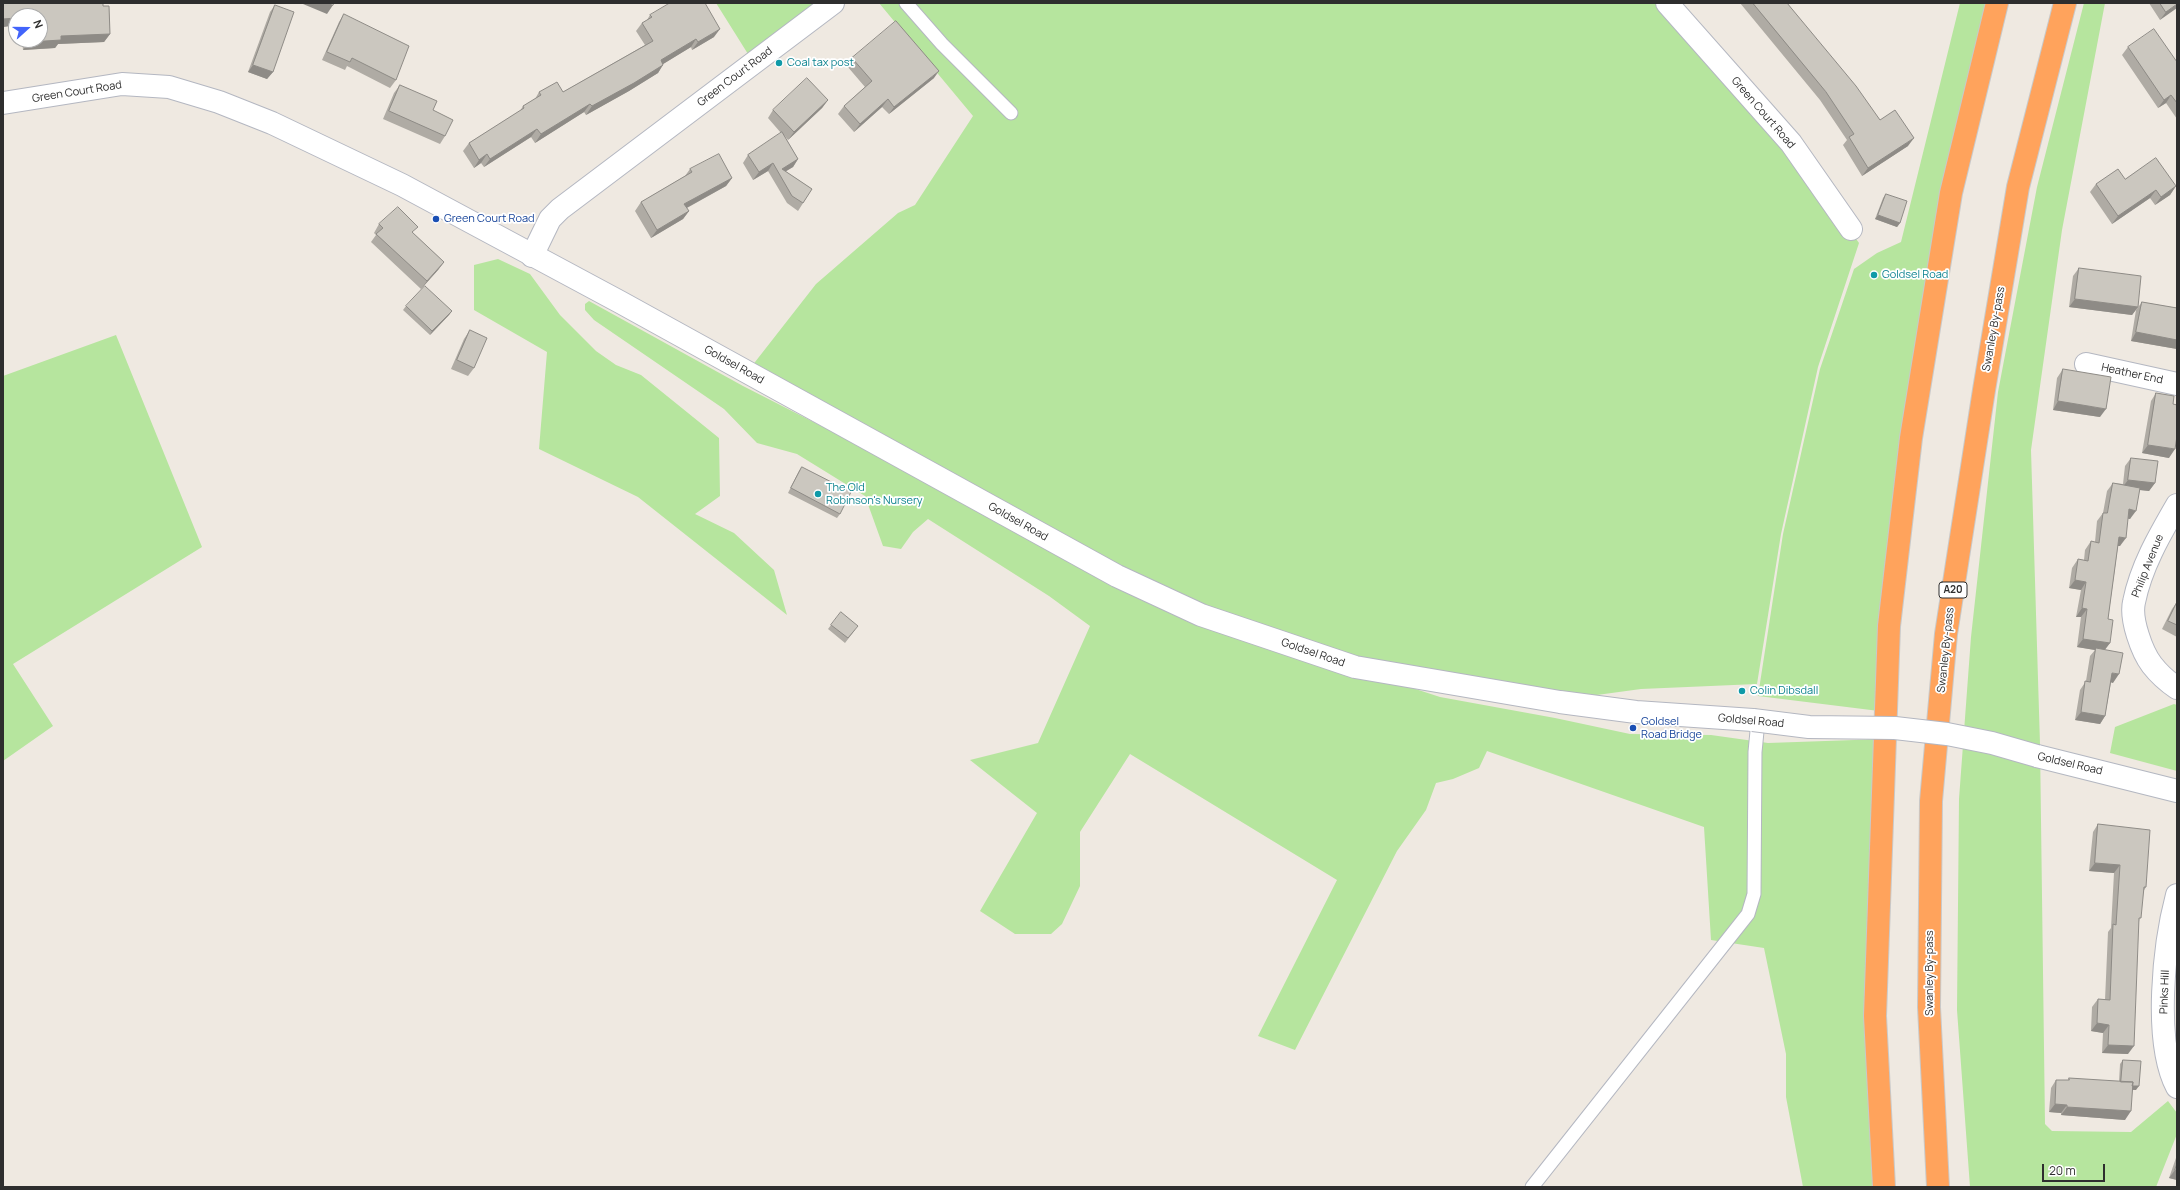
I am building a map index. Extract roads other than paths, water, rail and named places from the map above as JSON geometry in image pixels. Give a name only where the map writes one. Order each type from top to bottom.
[{"type":"highway","points":[[1884,1187],[1875,1016],[1889,626],[1911,438],[1951,193],[1997,3]]},
{"type":"highway","name":"Swanley By-pass","points":[[1938,1187],[1929,1007],[1931,801],[1946,634],[1982,398],[2018,187],[2065,3]]},
{"type":"main road","name":"Green Court Road","points":[[3,104],[122,84],[169,87],[219,102],[320,144],[402,185],[532,256],[550,219],[560,209],[833,3]]},
{"type":"main road","name":"Green Court Road","points":[[1667,3],[1791,143],[1851,229]]},
{"type":"main road","name":"Goldsel Road","points":[[532,256],[620,302],[1117,576],[1201,615],[1355,667],[1560,702],[1636,712],[1755,720],[1809,727],[1895,728],[1947,734],[1992,743],[2037,756],[2177,791]]},
{"type":"main road","name":"Heather End","points":[[2086,364],[2177,384]]},
{"type":"main road","name":"Philip Avenue","points":[[2177,505],[2155,544],[2133,604],[2134,622],[2140,641],[2152,665],[2177,688]]},
{"type":"main road","name":"Pinks Hill","points":[[2176,900],[2166,958],[2163,1010],[2167,1054],[2177,1087]]},
{"type":"lane","points":[[906,3],[942,44],[1011,113]]},
{"type":"lane","points":[[1532,1187],[1748,914],[1754,894],[1755,720]]},
{"type":"place","name":"Coal tax post","points":[[779,63]]},
{"type":"place","name":"Green Court Road","points":[[436,219]]},
{"type":"place","name":"Goldsel Road","points":[[1874,275]]},
{"type":"place","name":"The Old Robinson's Nursery","points":[[818,494]]},
{"type":"place","name":"Colin Dibsdall","points":[[1742,691]]},
{"type":"place","name":"Goldsel Road Bridge","points":[[1633,728]]}]
